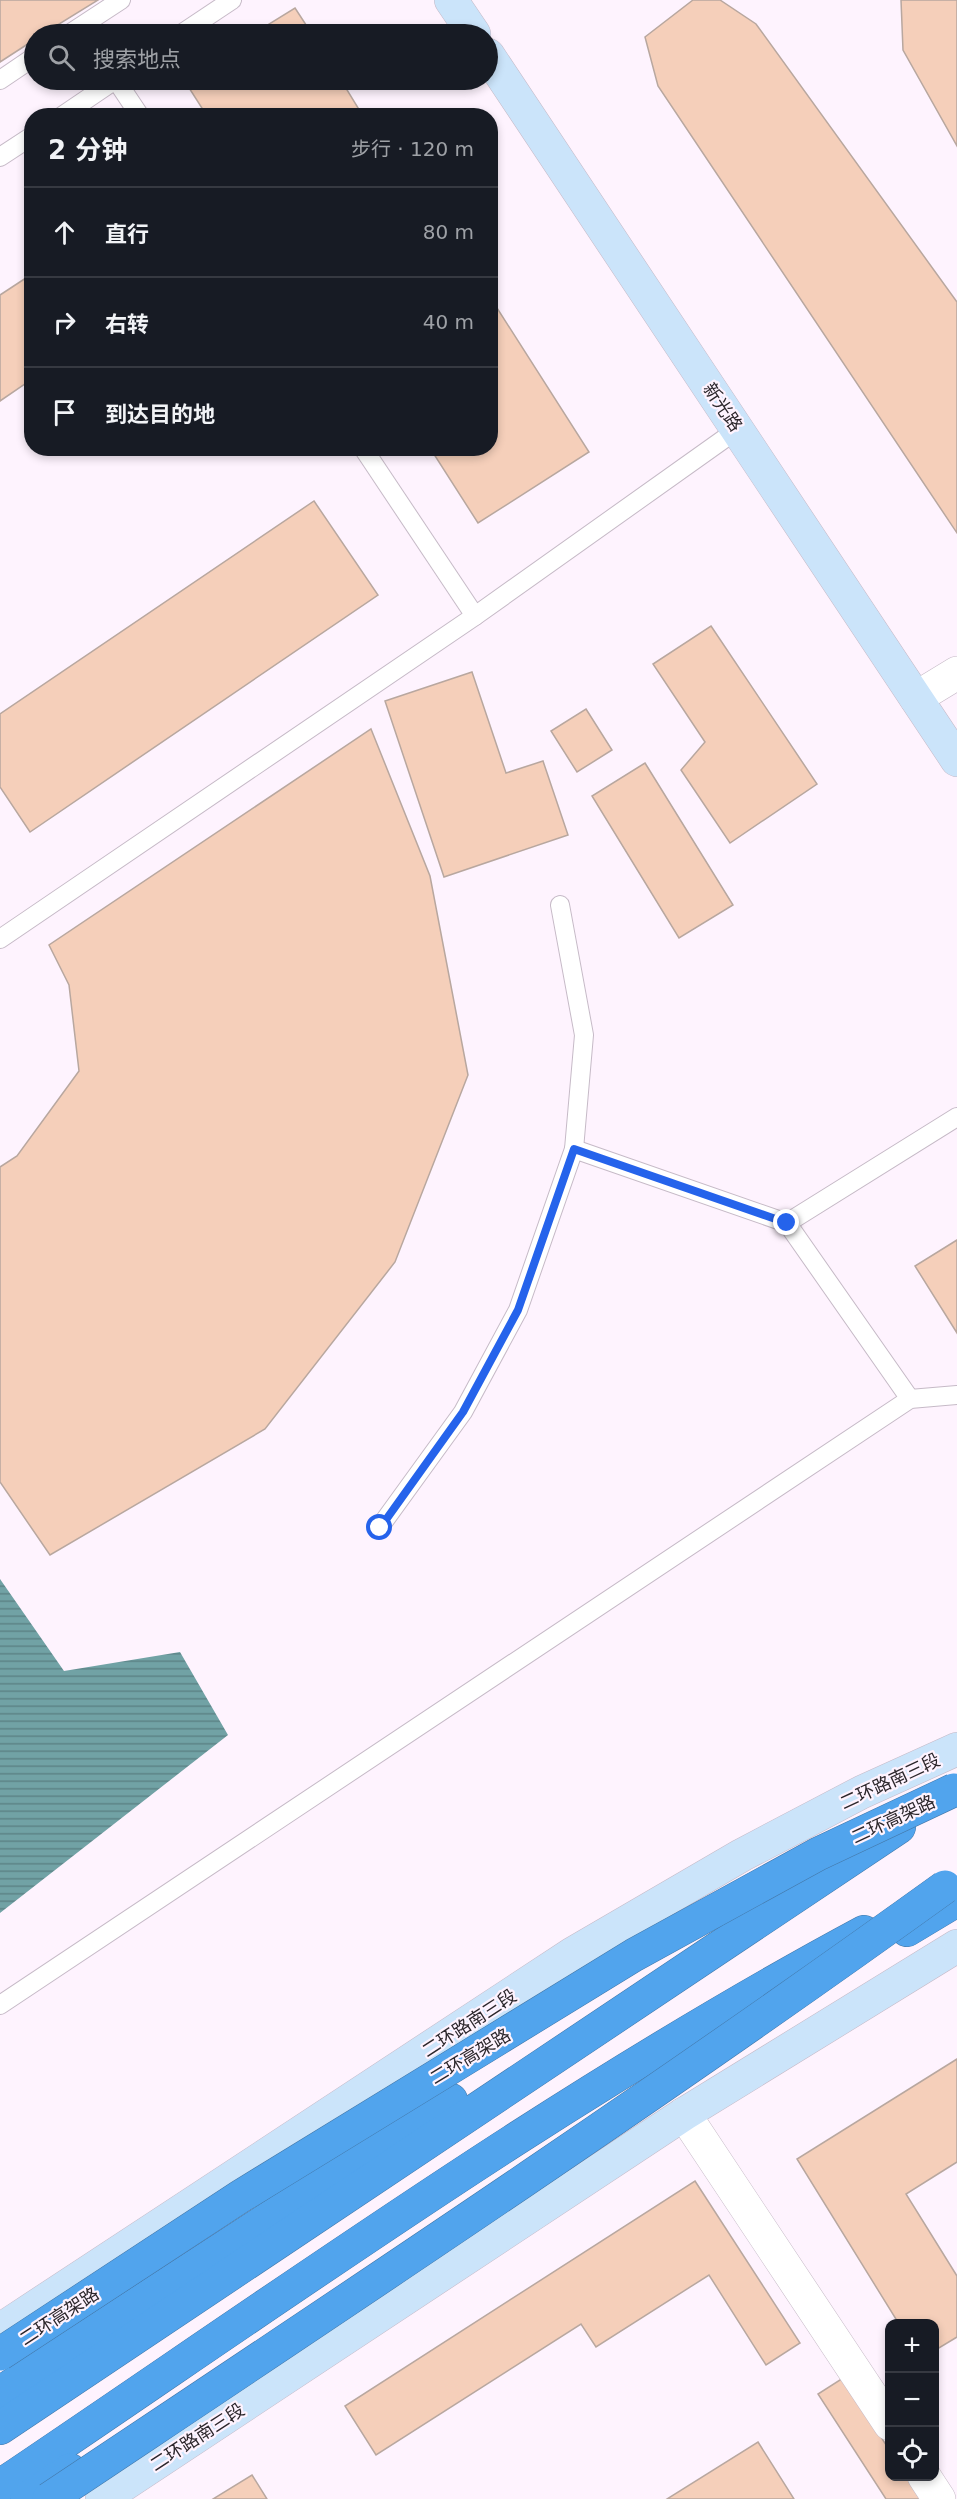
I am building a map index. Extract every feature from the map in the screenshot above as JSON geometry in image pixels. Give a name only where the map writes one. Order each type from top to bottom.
[{"type":"highway","name":"二环高架路","points":[[0,2354],[241,2196],[634,1955],[818,1854],[956,1788]]},
{"type":"highway","points":[[0,2393],[637,1978],[956,1788]]},
{"type":"highway","points":[[0,2428],[956,1788]]},
{"type":"highway","points":[[0,2486],[549,2115],[748,1994],[953,1890]]},
{"type":"highway","points":[[27,2499],[510,2170],[953,1890]]},
{"type":"highway","points":[[49,2499],[512,2190],[953,1890]]},
{"type":"main road","points":[[451,0],[467,24]]},
{"type":"main road","name":"新光路","points":[[498,70],[957,760]]},
{"type":"main road","name":"二环路南三段","points":[[0,2330],[572,1954],[742,1855],[862,1792],[957,1749]]},
{"type":"main road","name":"二环路南三段","points":[[102,2499],[684,2114],[957,1946]]},
{"type":"street","points":[[916,698],[957,673]]},
{"type":"street","points":[[684,2114],[885,2416]]},
{"type":"street","points":[[927,2481],[939,2499]]},
{"type":"lane","points":[[84,24],[121,0]]},
{"type":"lane","points":[[196,24],[232,0]]},
{"type":"lane","points":[[0,80],[24,64]]},
{"type":"lane","points":[[74,108],[101,90]]},
{"type":"lane","points":[[123,90],[135,108]]},
{"type":"lane","points":[[0,157],[24,141]]},
{"type":"lane","points":[[0,939],[475,616],[738,429]]},
{"type":"lane","points":[[368,456],[475,616]]},
{"type":"lane","points":[[380,1528],[463,1412],[518,1310],[574,1149],[584,1035],[560,905]]},
{"type":"lane","points":[[787,1223],[957,1117]]},
{"type":"lane","points":[[574,1149],[787,1223],[910,1399]]},
{"type":"lane","points":[[0,2005],[910,1399],[957,1395]]},
{"type":"water","points":[[0,1579],[64,1671],[180,1652],[228,1735],[0,1913]]},
{"type":"building","points":[[0,0],[98,0],[59,24],[24,24],[24,46],[0,62]]},
{"type":"building","points":[[693,0],[720,0],[756,24],[957,302],[957,533],[658,86],[645,37]]},
{"type":"building","points":[[901,0],[957,0],[957,146],[903,50]]},
{"type":"building","points":[[295,8],[305,24],[269,24]]},
{"type":"building","points":[[190,90],[347,90],[358,108],[202,108]]},
{"type":"building","points":[[24,279],[24,384],[0,401],[0,295]]},
{"type":"building","points":[[498,310],[589,452],[478,523],[435,456],[498,456]]},
{"type":"building","points":[[314,501],[378,595],[30,832],[0,787],[0,714]]},
{"type":"building","points":[[711,626],[817,784],[730,843],[681,770],[705,742],[653,664]]},
{"type":"building","points":[[472,672],[506,773],[543,761],[568,835],[444,877],[385,701]]},
{"type":"building","points":[[586,709],[612,750],[577,772],[551,731]]},
{"type":"building","points":[[371,729],[430,876],[468,1075],[395,1262],[265,1429],[50,1555],[0,1482],[0,1167],[17,1156],[79,1071],[69,985],[49,945]]},
{"type":"building","points":[[645,763],[733,905],[679,938],[592,796]]},
{"type":"building","points":[[957,1240],[957,1333],[915,1266]]},
{"type":"building","points":[[957,2059],[957,2162],[906,2194],[957,2276],[957,2337],[939,2348],[939,2319],[896,2319],[797,2159]]},
{"type":"building","points":[[695,2181],[800,2343],[766,2365],[709,2275],[596,2347],[581,2324],[376,2455],[345,2406]]},
{"type":"building","points":[[843,2378],[885,2443],[885,2481],[909,2481],[920,2499],[886,2499],[818,2394]]},
{"type":"building","points":[[758,2442],[794,2499],[667,2499]]},
{"type":"building","points":[[252,2475],[267,2499],[213,2499]]},
{"type":"route","points":[[380,1528],[463,1412],[518,1310],[574,1149],[787,1223]]}]
